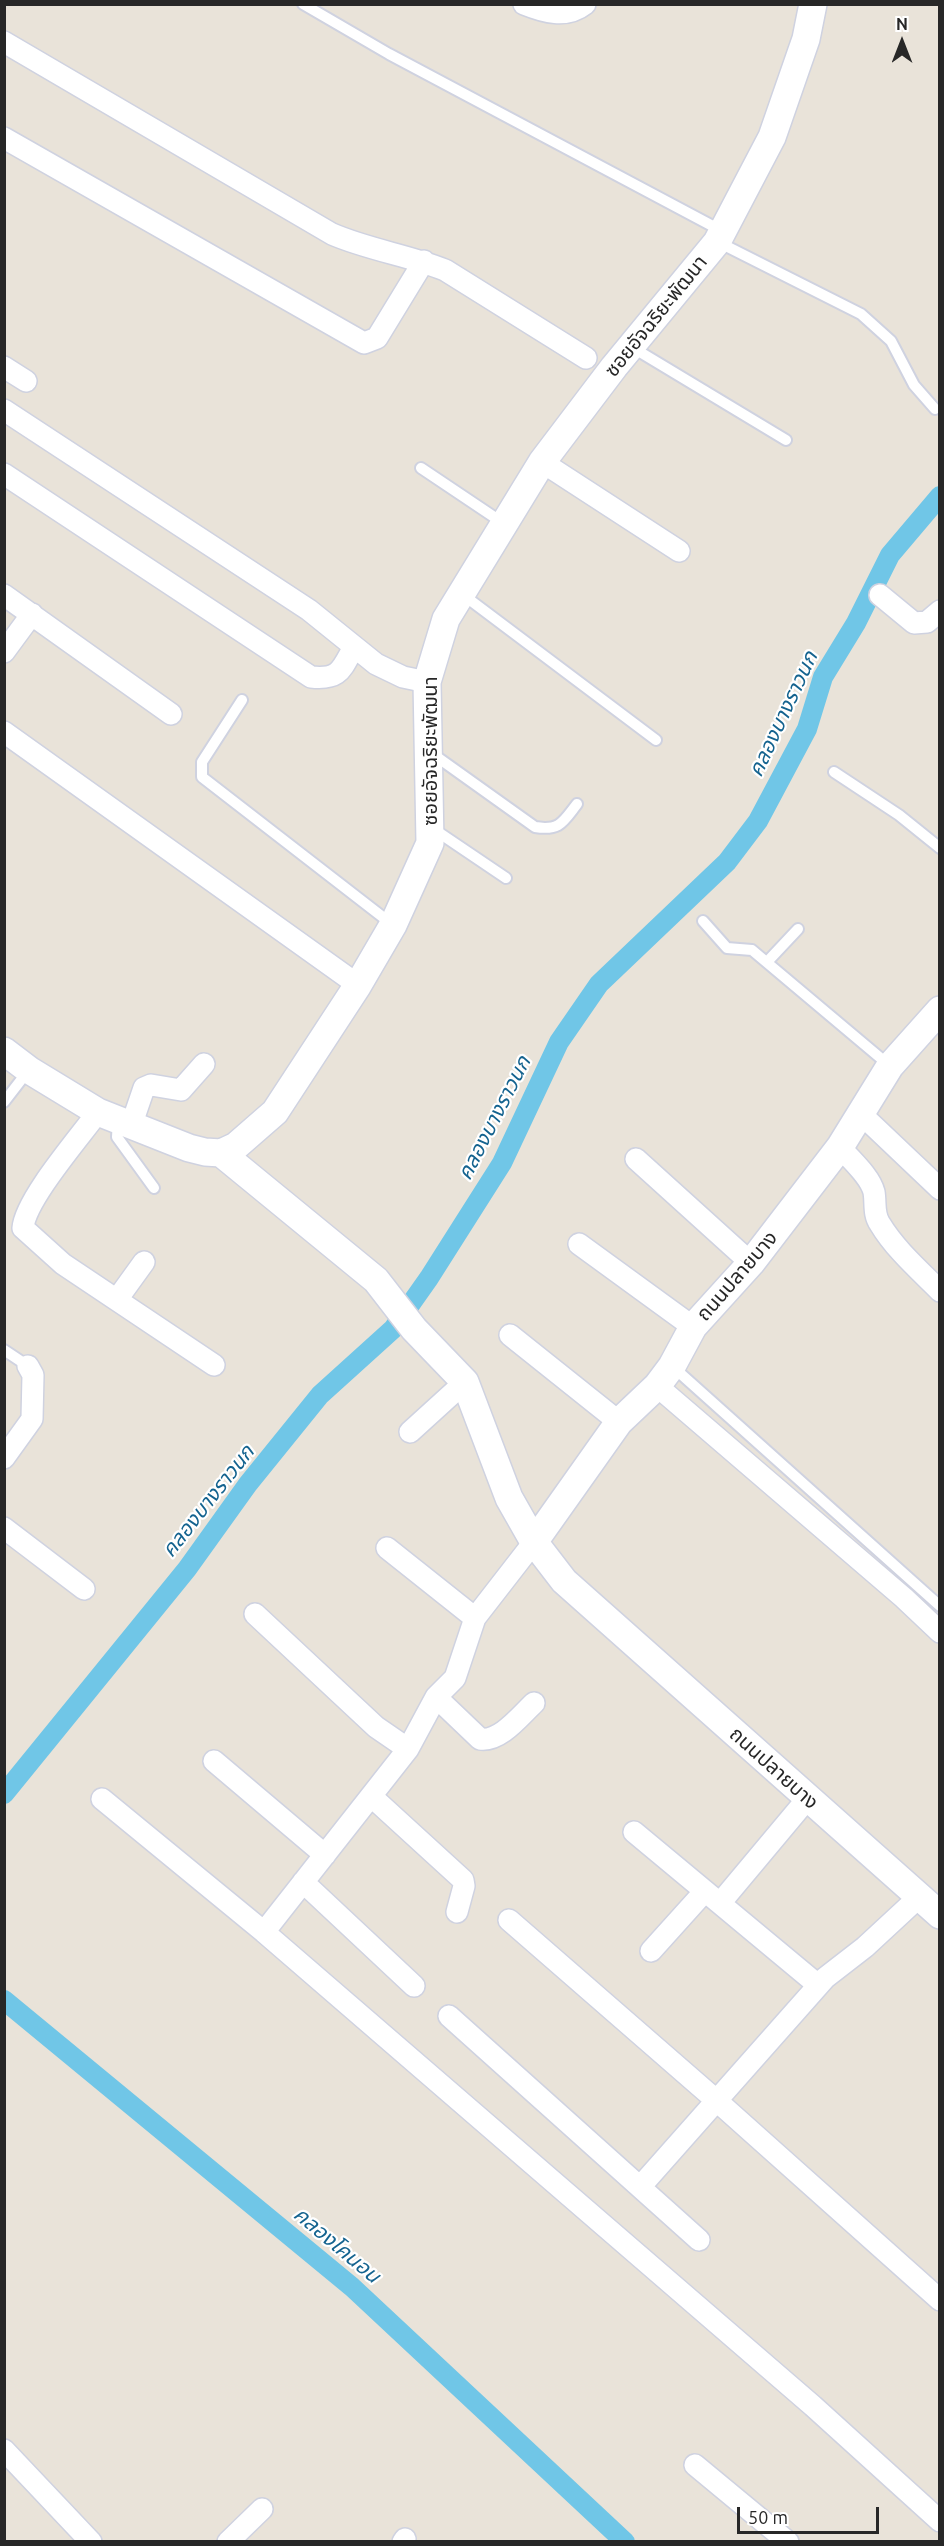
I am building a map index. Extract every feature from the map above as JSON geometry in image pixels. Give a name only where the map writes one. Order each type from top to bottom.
[{"type":"street","points":[[524,4],[554,13],[572,12],[585,4]]},
{"type":"street","name":"ซอยอัจฉริยะพัฒนา","points":[[221,1153],[236,1146],[275,1112],[358,985],[393,925],[430,843],[427,682],[446,619],[506,525],[542,462],[630,346],[720,237],[772,137],[806,39],[813,4]]},
{"type":"street","points":[[4,42],[332,234],[354,244],[423,261],[445,270],[586,358]]},
{"type":"street","points":[[4,138],[364,344],[377,338],[423,261]]},
{"type":"street","points":[[4,367],[26,381]]},
{"type":"street","points":[[4,410],[309,610],[375,664],[403,677],[427,682]]},
{"type":"street","points":[[542,462],[679,551]]},
{"type":"street","points":[[4,474],[311,676],[326,678],[335,676],[354,647]]},
{"type":"street","points":[[4,595],[171,714]]},
{"type":"street","points":[[880,595],[918,624],[927,622],[939,611]]},
{"type":"street","points":[[4,652],[32,614]]},
{"type":"street","points":[[4,732],[358,985]]},
{"type":"street","name":"ถนนปลายบาง","points":[[534,1542],[619,1422],[664,1376],[693,1327],[752,1263],[840,1148],[890,1066],[939,1010]]},
{"type":"street","points":[[4,1051],[29,1070],[116,1120],[189,1148],[221,1153]]},
{"type":"street","points":[[204,1064],[181,1090],[151,1085],[144,1088],[116,1120],[34,1199],[24,1218],[23,1228],[63,1264],[214,1365]]},
{"type":"street","points":[[861,1114],[939,1190]]},
{"type":"street","points":[[840,1148],[861,1172],[874,1192],[874,1208],[879,1223],[902,1253],[939,1291]]},
{"type":"street","name":"ถนนปลายบาง","points":[[221,1153],[376,1280],[414,1329],[465,1382],[509,1498],[534,1542],[564,1581],[939,1915]]},
{"type":"street","points":[[636,1159],[752,1263]]},
{"type":"street","points":[[579,1244],[693,1327]]},
{"type":"street","points":[[117,1298],[144,1262]]},
{"type":"street","points":[[510,1335],[619,1422]]},
{"type":"street","points":[[4,1458],[32,1419],[33,1375],[28,1366]]},
{"type":"street","points":[[664,1376],[939,1632]]},
{"type":"street","points":[[410,1432],[465,1382]]},
{"type":"street","points":[[4,1528],[84,1589]]},
{"type":"street","points":[[264,1932],[408,1749],[436,1697],[455,1678],[475,1618],[534,1542]]},
{"type":"street","points":[[387,1548],[475,1618]]},
{"type":"street","points":[[255,1614],[376,1727],[408,1749]]},
{"type":"street","points":[[436,1697],[480,1740],[498,1736],[534,1703]]},
{"type":"street","points":[[214,1761],[325,1855]]},
{"type":"street","points":[[371,1796],[463,1880],[464,1886],[457,1912]]},
{"type":"street","points":[[651,1951],[713,1897],[808,1798]]},
{"type":"street","points":[[102,1799],[264,1932],[813,2406],[939,2521]]},
{"type":"street","points":[[634,1832],[818,1985]]},
{"type":"street","points":[[303,1882],[414,1986]]},
{"type":"street","points":[[640,2187],[818,1985],[865,1947],[919,1897]]},
{"type":"street","points":[[509,1920],[717,2101],[939,2300]]},
{"type":"street","points":[[449,2016],[699,2240]]},
{"type":"street","points":[[4,2450],[81,2538]]},
{"type":"street","points":[[694,2465],[788,2541]]},
{"type":"street","points":[[228,2541],[262,2509]]},
{"type":"lane","points":[[303,4],[388,54],[861,314],[891,341],[914,385],[934,409]]},
{"type":"lane","points":[[630,346],[786,440]]},
{"type":"lane","points":[[421,468],[506,525]]},
{"type":"lane","points":[[462,594],[656,740]]},
{"type":"lane","points":[[242,700],[202,762],[202,777],[393,925]]},
{"type":"lane","points":[[430,752],[535,827],[555,828],[561,824],[576,804]]},
{"type":"lane","points":[[834,772],[899,815],[939,848]]},
{"type":"lane","points":[[431,828],[506,878]]},
{"type":"lane","points":[[704,921],[727,948],[752,950],[890,1066]]},
{"type":"lane","points":[[767,962],[798,929]]},
{"type":"lane","points":[[4,1102],[29,1070]]},
{"type":"lane","points":[[116,1120],[117,1137],[154,1188]]},
{"type":"lane","points":[[4,1350],[28,1366]]},
{"type":"lane","points":[[664,1376],[939,1605]]},
{"type":"waterway","name":"คลองบางราวนก","points":[[4,1794],[187,1569],[248,1484],[320,1395],[393,1329],[429,1278],[502,1163],[559,1042],[599,984],[727,862],[758,821],[807,729],[823,677],[856,623],[890,555],[940,496]]},
{"type":"waterway","name":"คลองโคนอน","points":[[4,2000],[352,2287],[625,2542]]}]
